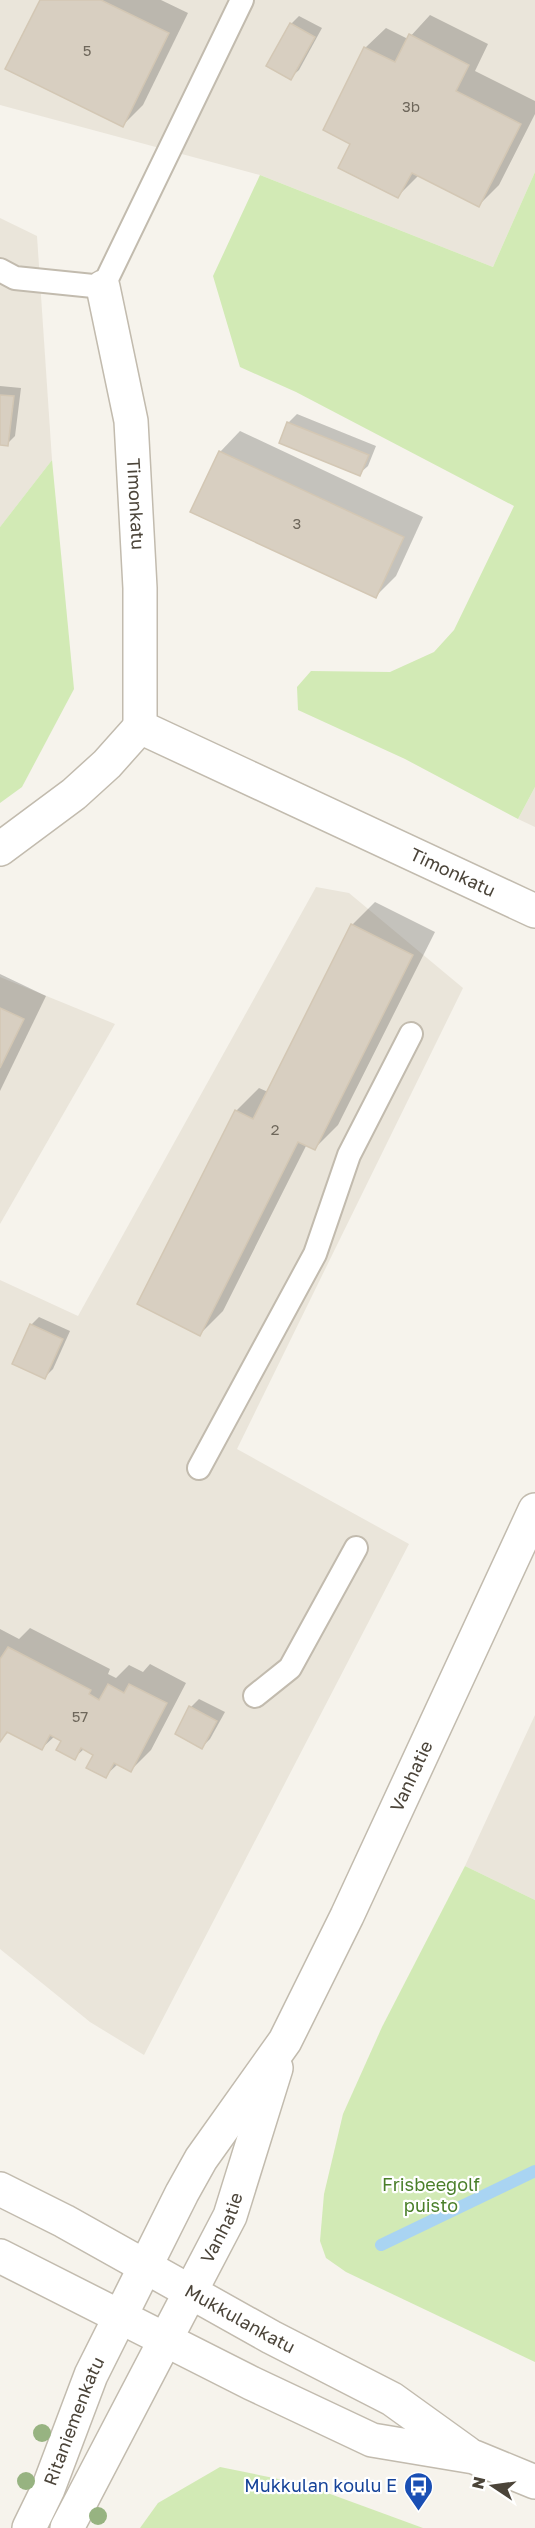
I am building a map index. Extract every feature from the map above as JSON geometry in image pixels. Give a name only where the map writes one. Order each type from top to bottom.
[{"type":"street","name":"Timonkatu","points":[[103,287],[131,421],[141,588],[140,726],[535,912]]},
{"type":"street","points":[[0,849],[74,794],[107,764],[140,726]]},
{"type":"street","name":"Vanhatie","points":[[166,2340],[230,2216],[285,2041],[347,1916],[535,1510]]},
{"type":"street","name":"Vanhatie","points":[[120,2316],[201,2159],[285,2041]]},
{"type":"street","name":"Mukkulankatu","points":[[0,2189],[271,2337],[392,2399],[474,2457]]},
{"type":"street","name":"Mukkulankatu","points":[[0,2256],[251,2383],[372,2440],[474,2457],[535,2482]]},
{"type":"street","name":"Ritaniemenkatu","points":[[29,2528],[48,2488],[91,2375],[120,2316]]},
{"type":"street","name":"Ritaniemenkatu","points":[[67,2528],[166,2340]]},
{"type":"lane","points":[[5,278],[103,287],[242,0]]},
{"type":"lane","points":[[199,1468],[315,1254],[350,1155],[411,1034]]},
{"type":"lane","points":[[255,1696],[290,1668],[356,1548]]},
{"type":"shaded area","points":[[0,0],[535,0],[535,172],[493,267],[260,175],[0,105]]},
{"type":"shaded area","points":[[0,218],[37,236],[52,460],[0,527]]},
{"type":"shaded area","points":[[535,787],[535,827],[518,819]]},
{"type":"shaded area","points":[[316,887],[349,893],[463,988],[237,1449],[409,1544],[144,2055],[90,2022],[0,1949],[0,1280],[78,1316]]},
{"type":"shaded area","points":[[0,977],[115,1024],[0,1224]]},
{"type":"shaded area","points":[[535,1715],[535,1900],[465,1866]]},
{"type":"green space","points":[[535,172],[535,787],[518,819],[405,759],[298,710],[297,687],[311,671],[390,672],[434,652],[454,630],[514,506],[296,392],[240,367],[213,276],[260,175],[493,267]]},
{"type":"green space","points":[[52,460],[74,689],[22,787],[0,803],[0,527]]},
{"type":"green space","name":"Frisbeegolf puisto","points":[[465,1866],[535,1900],[535,2362],[346,2272],[326,2258],[320,2241],[324,2194],[343,2114],[382,2027]]},
{"type":"green space","points":[[220,2467],[303,2484],[423,2528],[140,2528],[158,2503]]},
{"type":"building","points":[[40,0],[101,0],[169,33],[123,127],[5,69]]},
{"type":"building","points":[[290,23],[315,37],[291,80],[266,66]]},
{"type":"building","points":[[409,34],[469,65],[456,91],[521,124],[479,207],[412,173],[398,198],[338,168],[350,144],[323,130],[364,47],[395,62]]},
{"type":"building","points":[[0,395],[14,396],[8,446],[0,445]]},
{"type":"building","points":[[287,422],[369,455],[360,476],[279,443]]},
{"type":"building","points":[[219,451],[404,537],[376,598],[190,512]]},
{"type":"building","points":[[351,924],[413,955],[315,1150],[298,1142],[200,1336],[137,1304],[235,1110],[253,1119]]},
{"type":"building","points":[[0,1008],[24,1019],[0,1068]]},
{"type":"building","points":[[30,1324],[63,1339],[45,1379],[12,1364]]},
{"type":"building","points":[[8,1647],[91,1690],[89,1694],[99,1700],[108,1684],[124,1693],[129,1684],[167,1703],[131,1772],[114,1763],[106,1778],[86,1768],[93,1755],[81,1748],[75,1760],[56,1750],[61,1741],[50,1735],[42,1750],[7,1732],[0,1742],[0,1659]]},
{"type":"building","points":[[189,1706],[217,1721],[202,1749],[175,1734]]},
{"type":"waterway","points":[[381,2245],[535,2171]]},
{"type":"place","name":"Mukkulan koulu E","points":[[418,2512]]}]
